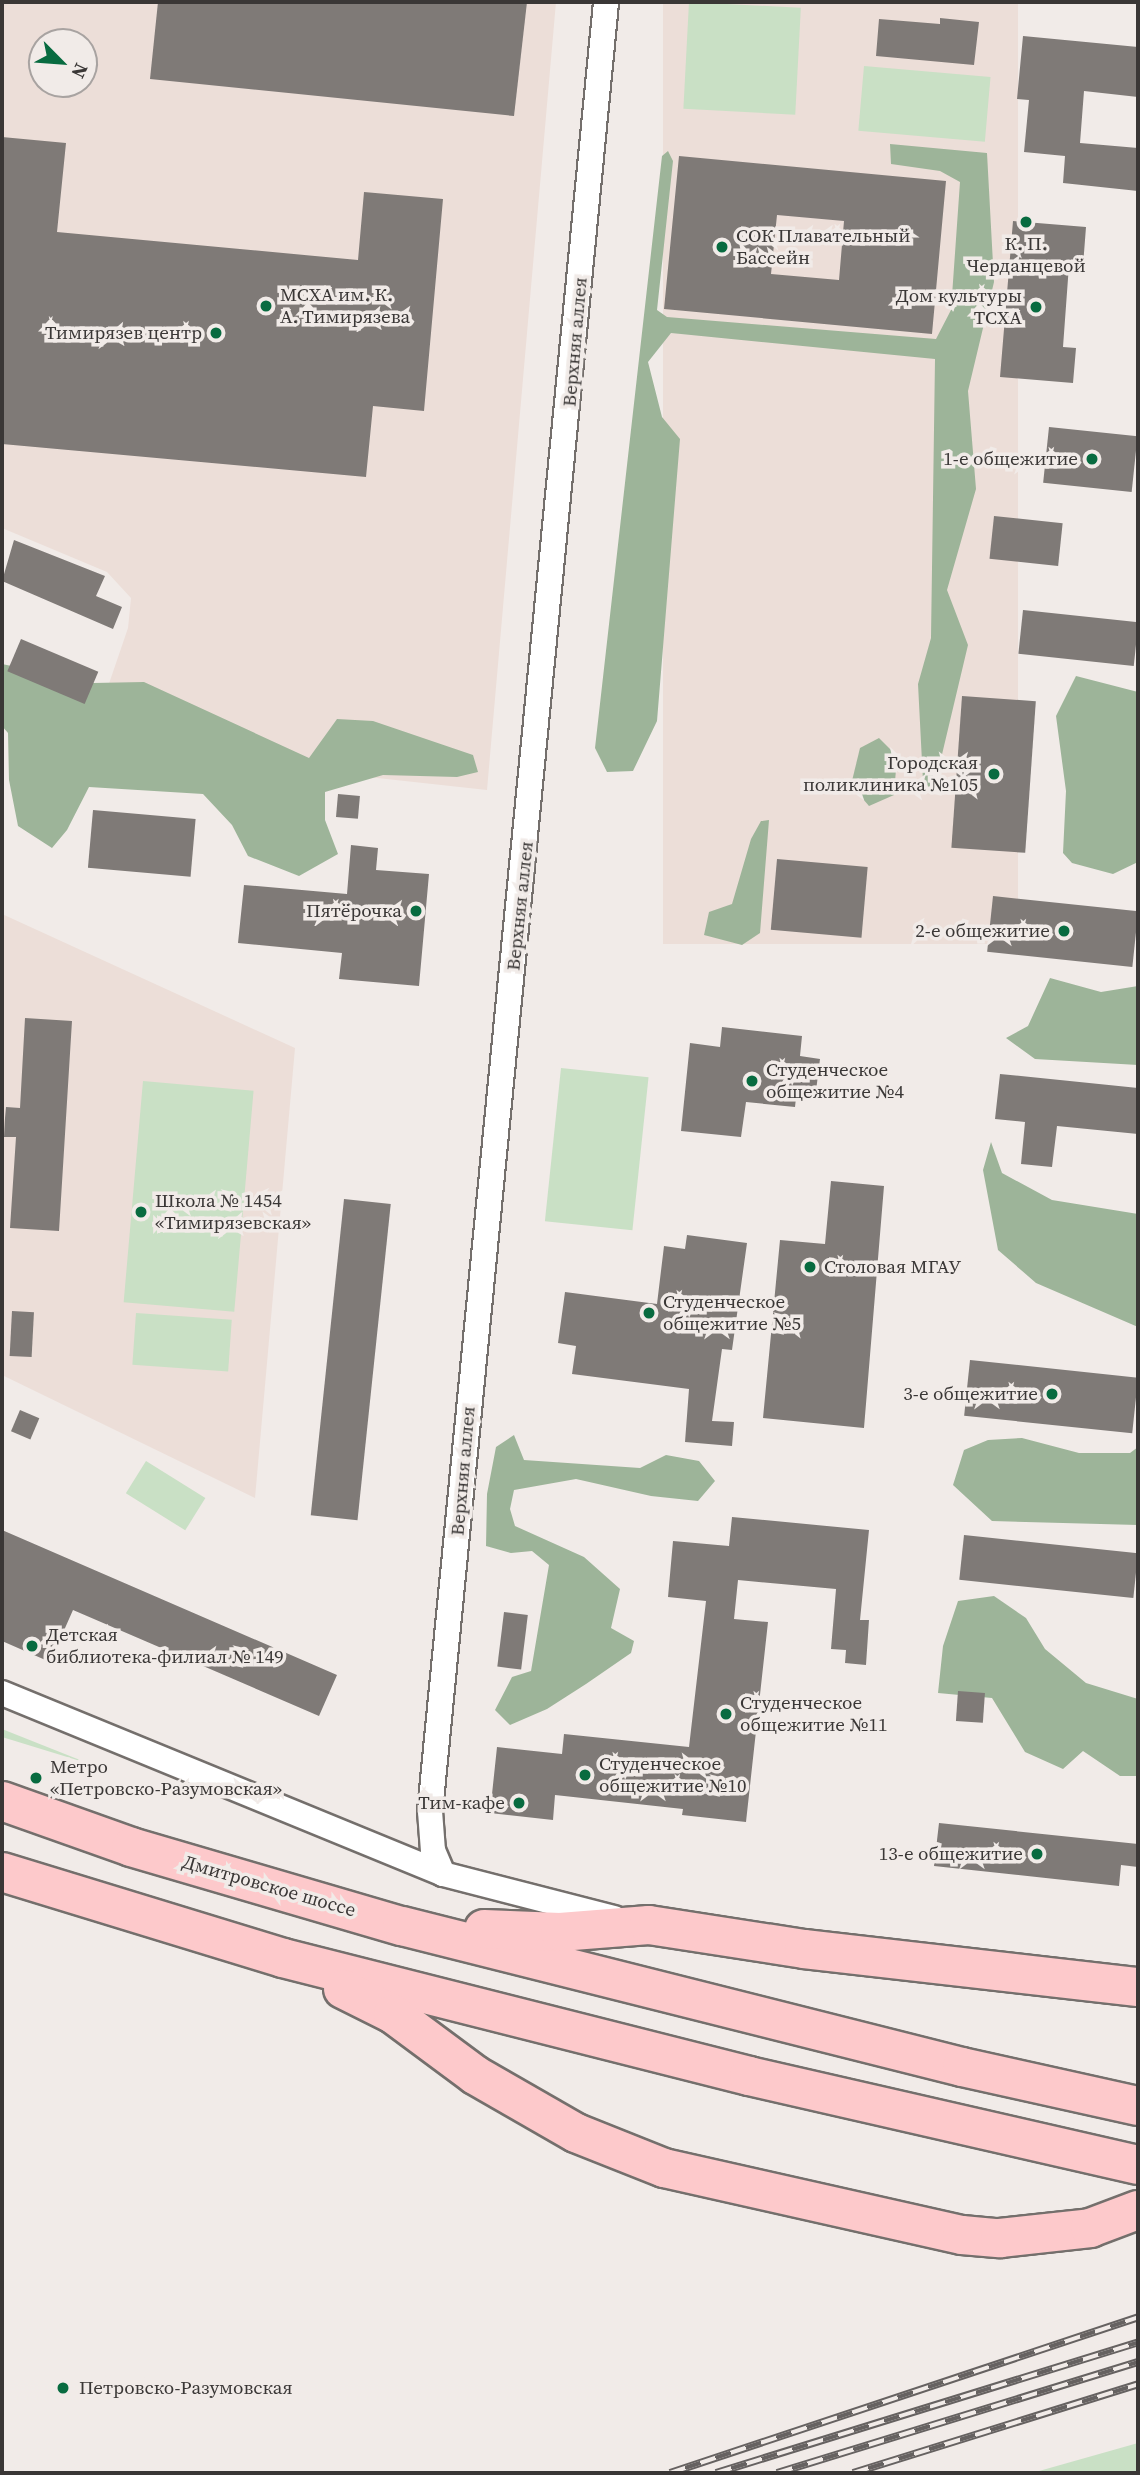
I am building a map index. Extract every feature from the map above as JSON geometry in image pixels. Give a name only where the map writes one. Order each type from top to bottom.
[{"type":"main road","name":"Дмитровское шоссе","points":[[2,1801],[131,1847],[402,1926],[962,2067],[1138,2106]]},
{"type":"main road","points":[[2,1872],[282,1958],[916,2115],[1138,2165]]},
{"type":"main road","points":[[402,1926],[560,1932],[649,1926],[804,1949],[1138,1987]]},
{"type":"main road","points":[[282,1958],[393,2014],[475,2075],[576,2133],[664,2168],[987,2237],[1049,2236],[1090,2228],[1138,2210]]},
{"type":"street","name":"Верхняя аллея","points":[[443,1874],[433,1851],[430,1811],[606,2]]},
{"type":"street","points":[[2,1693],[394,1856],[475,1886],[649,1926]]},
{"type":"street","name":"Верхняя аллея","points":[[394,1856],[420,1834],[430,1811]]},
{"type":"shaded area","name":"МСХА им. К. А. Тимирязева","points":[[2,2],[556,2],[487,790],[122,750],[101,707],[128,628],[131,598],[107,572],[2,528]]},
{"type":"shaded area","points":[[663,2],[1018,2],[1018,944],[663,944]]},
{"type":"shaded area","name":"Школа № 1454 «Тимирязевская»","points":[[2,914],[295,1048],[255,1498],[2,1375]]},
{"type":"green space","points":[[689,2],[801,8],[795,115],[683,109]]},
{"type":"green space","points":[[864,66],[991,77],[985,142],[858,131]]},
{"type":"green space","points":[[890,144],[987,153],[994,282],[968,391],[976,489],[947,590],[968,645],[935,784],[930,788],[923,781],[918,684],[931,638],[935,359],[671,333],[648,362],[662,417],[680,439],[657,721],[633,771],[607,772],[595,748],[662,156],[668,151],[673,161],[657,310],[667,317],[936,339],[951,310],[960,182],[940,171],[891,164]]},
{"type":"green space","points":[[2,664],[93,683],[144,682],[309,758],[337,719],[373,721],[473,755],[478,772],[457,777],[383,775],[325,792],[325,820],[338,854],[299,876],[248,856],[232,825],[203,794],[89,787],[67,830],[52,848],[18,826],[9,780],[8,733],[2,726]]},
{"type":"green space","points":[[1076,676],[1138,692],[1138,862],[1113,874],[1072,863],[1063,853],[1066,791],[1056,716]]},
{"type":"green space","points":[[879,738],[897,756],[894,795],[869,806],[851,785],[860,748]]},
{"type":"green space","points":[[769,820],[760,933],[742,945],[704,935],[709,912],[732,904],[751,839],[761,821]]},
{"type":"green space","points":[[1050,978],[1101,992],[1138,986],[1138,1065],[1035,1059],[1006,1038],[1028,1026]]},
{"type":"green space","points":[[561,1068],[649,1077],[632,1230],[545,1221]]},
{"type":"green space","points":[[143,1081],[254,1091],[234,1312],[124,1302]]},
{"type":"green space","points":[[991,1142],[1002,1173],[1052,1200],[1138,1214],[1138,1327],[1036,1283],[998,1250],[983,1170]]},
{"type":"green space","points":[[136,1313],[232,1320],[228,1372],[132,1365]]},
{"type":"green space","points":[[514,1435],[524,1460],[640,1468],[666,1455],[699,1461],[715,1481],[698,1501],[651,1496],[576,1479],[514,1490],[510,1509],[515,1526],[584,1557],[620,1589],[611,1628],[634,1641],[631,1653],[586,1684],[547,1709],[510,1725],[495,1710],[512,1677],[531,1671],[549,1565],[532,1551],[511,1553],[486,1546],[487,1494],[496,1447]]},
{"type":"green space","points":[[1022,1438],[1079,1453],[1130,1453],[1138,1447],[1138,1525],[992,1521],[953,1485],[964,1450],[988,1440]]},
{"type":"green space","points":[[146,1461],[205,1498],[185,1530],[126,1493]]},
{"type":"green space","points":[[994,1596],[1026,1618],[1045,1649],[1086,1683],[1138,1699],[1138,1776],[1120,1776],[1083,1751],[1063,1769],[1025,1752],[992,1698],[938,1693],[943,1646],[958,1601]]},
{"type":"green space","points":[[2,1729],[90,1764],[2,1737]]},
{"type":"green space","points":[[1138,2443],[1138,2473],[1032,2473]]},
{"type":"building","points":[[158,2],[527,2],[514,116],[150,79]]},
{"type":"building","points":[[940,18],[979,22],[974,65],[876,56],[879,19],[940,24]]},
{"type":"building","points":[[1023,36],[1138,47],[1138,97],[1084,91],[1080,143],[1138,148],[1138,191],[1063,183],[1065,156],[1024,152],[1029,100],[1017,99]]},
{"type":"building","name":"Тимирязев центр","points":[[2,137],[66,143],[57,232],[358,260],[364,192],[443,199],[424,411],[373,406],[366,477],[2,444]]},
{"type":"building","name":"СОК Плавательный Бассейн","points":[[679,156],[946,181],[932,334],[664,309]],"holes":[[[777,215],[844,221],[839,280],[771,274]]]},
{"type":"building","name":"Дом культуры ТСХА","points":[[1013,221],[1086,227],[1083,266],[1069,265],[1063,347],[1076,348],[1073,383],[1000,377]]},
{"type":"building","name":"1-е общежитие","points":[[1049,427],[1138,436],[1132,492],[1043,483]]},
{"type":"building","points":[[994,516],[1063,523],[1058,566],[990,559]]},
{"type":"building","points":[[14,540],[105,576],[96,596],[122,607],[113,629],[2,581]]},
{"type":"building","points":[[1023,610],[1138,622],[1134,666],[1018,654]]},
{"type":"building","points":[[21,639],[98,672],[85,704],[7,671]]},
{"type":"building","name":"Городская поликлиника №105","points":[[962,696],[1036,701],[1025,853],[951,848]]},
{"type":"building","points":[[338,794],[360,796],[358,819],[336,817]]},
{"type":"building","points":[[93,810],[196,819],[191,877],[88,868]]},
{"type":"building","points":[[351,845],[378,848],[376,870],[429,874],[419,986],[339,979],[342,953],[238,943],[244,885],[347,894]]},
{"type":"building","points":[[777,859],[868,867],[861,938],[771,930]]},
{"type":"building","name":"2-е общежитие","points":[[993,896],[1138,911],[1132,967],[987,952]]},
{"type":"building","points":[[25,1018],[72,1021],[59,1231],[10,1228],[16,1137],[4,1137],[5,1118],[6,1107],[20,1108]]},
{"type":"building","name":"Студенческое общежитие №4","points":[[722,1027],[802,1036],[800,1056],[820,1059],[816,1091],[797,1089],[795,1107],[746,1102],[741,1137],[681,1131],[690,1043],[720,1047]]},
{"type":"building","points":[[1000,1074],[1138,1088],[1138,1134],[1057,1126],[1052,1167],[1021,1164],[1025,1122],[995,1119]]},
{"type":"building","points":[[831,1181],[884,1186],[864,1428],[763,1418],[780,1240],[825,1244]]},
{"type":"building","points":[[344,1199],[391,1204],[358,1520],[311,1515]]},
{"type":"building","name":"Студенческое общежитие №5","points":[[687,1235],[747,1243],[732,1350],[722,1349],[712,1421],[734,1422],[732,1446],[685,1442],[689,1389],[572,1374],[576,1346],[558,1343],[565,1292],[657,1304],[664,1246],[685,1249]]},
{"type":"building","points":[[12,1311],[34,1312],[32,1357],[10,1356]]},
{"type":"building","name":"3-е общежитие","points":[[970,1360],[1138,1378],[1132,1433],[964,1416]]},
{"type":"building","points":[[20,1410],[39,1418],[30,1439],[11,1431]]},
{"type":"building","points":[[732,1517],[869,1530],[860,1620],[869,1620],[866,1665],[845,1663],[846,1650],[831,1649],[836,1589],[738,1580],[734,1619],[768,1622],[746,1822],[682,1815],[683,1809],[555,1795],[553,1820],[490,1813],[497,1747],[562,1754],[564,1734],[689,1747],[706,1601],[668,1597],[673,1541],[729,1546]]},
{"type":"building","points":[[2,1530],[337,1675],[319,1716],[73,1610],[50,1662],[2,1641]]},
{"type":"building","points":[[964,1535],[1138,1553],[1133,1598],[959,1580]]},
{"type":"building","points":[[504,1612],[528,1615],[521,1670],[497,1667]]},
{"type":"building","points":[[958,1691],[985,1693],[983,1723],[956,1721]]},
{"type":"building","name":"13-е общежитие","points":[[939,1823],[1138,1844],[1138,1867],[1121,1865],[1119,1886],[934,1866]]},
{"type":"railway","points":[[670,2473],[1138,2317]]},
{"type":"railway","points":[[716,2473],[1138,2342]]},
{"type":"railway","points":[[777,2473],[1138,2362]]},
{"type":"railway","points":[[853,2473],[1138,2384]]},
{"type":"place","name":"К. П. Черданцевой","points":[[1026,222]]},
{"type":"place","name":"СОК Плавательный Бассейн","points":[[722,247]]},
{"type":"place","name":"МСХА им. К. А. Тимирязева","points":[[266,306]]},
{"type":"place","name":"Дом культуры ТСХА","points":[[1036,307]]},
{"type":"place","name":"Тимирязев центр","points":[[216,333]]},
{"type":"place","name":"1-е общежитие","points":[[1092,459]]},
{"type":"place","name":"Городская поликлиника №105","points":[[994,774]]},
{"type":"place","name":"Пятёрочка","points":[[416,911]]},
{"type":"place","name":"2-е общежитие","points":[[1064,931]]},
{"type":"place","name":"Студенческое общежитие №4","points":[[752,1081]]},
{"type":"place","name":"Школа № 1454 «Тимирязевская»","points":[[141,1212]]},
{"type":"place","name":"Столовая МГАУ","points":[[810,1267]]},
{"type":"place","name":"Студенческое общежитие №5","points":[[649,1313]]},
{"type":"place","name":"3-е общежитие","points":[[1052,1394]]},
{"type":"place","name":"Детская библиотека-филиал № 149","points":[[32,1646]]},
{"type":"place","name":"Студенческое общежитие №11","points":[[726,1714]]},
{"type":"place","name":"Студенческое общежитие №10","points":[[585,1775]]},
{"type":"place","name":"Метро «Петровско-Разумовская»","points":[[36,1778]]},
{"type":"place","name":"Тим-кафе","points":[[519,1803]]},
{"type":"place","name":"13-е общежитие","points":[[1037,1854]]},
{"type":"place","name":"Петровско-Разумовская","points":[[63,2388]]}]
